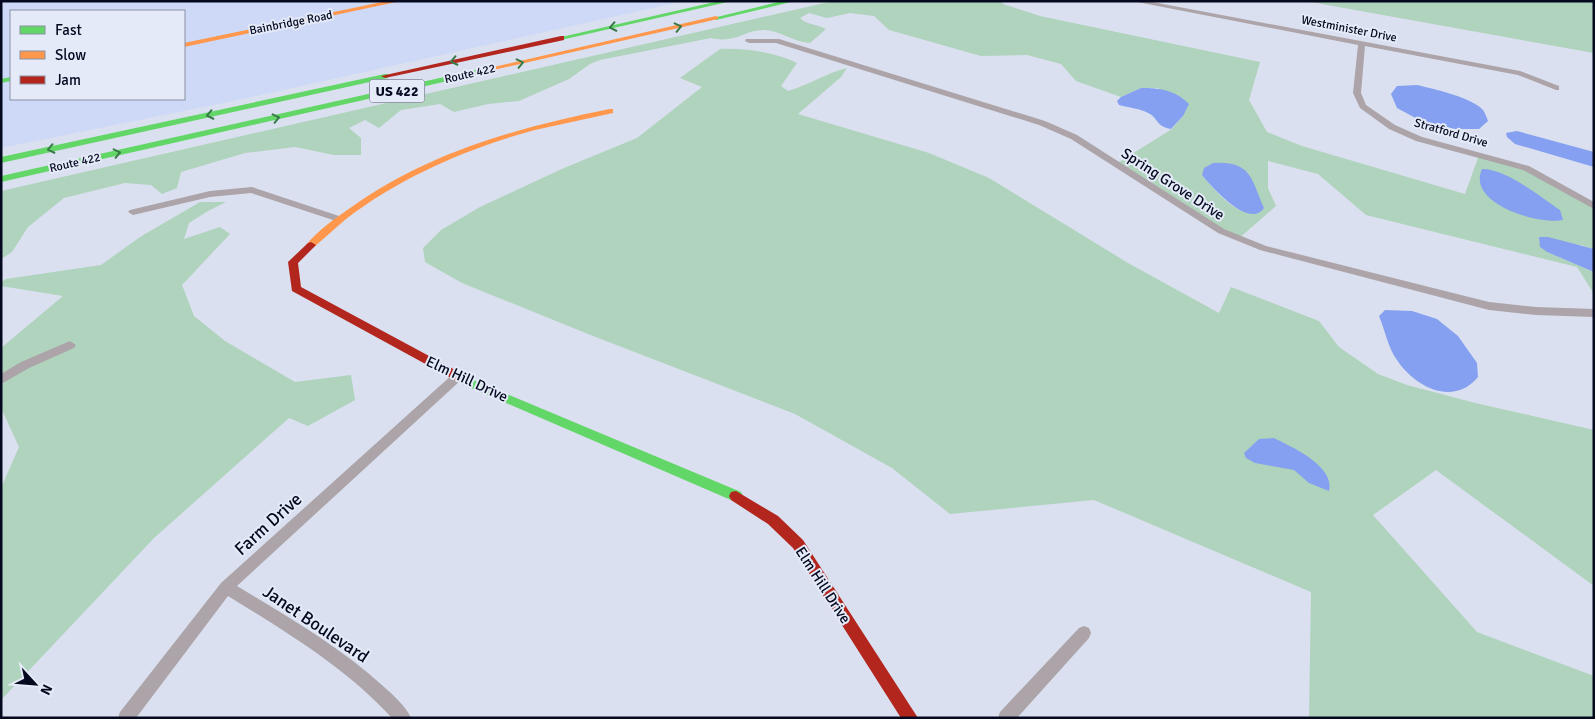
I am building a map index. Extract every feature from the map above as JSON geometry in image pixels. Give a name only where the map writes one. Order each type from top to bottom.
[{"type":"main road","name":"Bainbridge Road","points":[[185,45],[398,1]]},
{"type":"main road","name":"Route 422","points":[[1,160],[728,1]]},
{"type":"main road","name":"Route 422","points":[[1,179],[792,1]]},
{"type":"main road","name":"Elm Hill Drive","points":[[610,111],[589,114],[530,129],[464,152],[395,184],[339,219],[306,246],[293,262],[296,289],[457,377],[732,494],[773,520],[798,544],[910,718]]},
{"type":"street","name":"Westminister Drive","points":[[1135,1],[1520,73],[1556,88]]},
{"type":"street","name":"Spring Grove Drive","points":[[749,41],[776,41],[1042,123],[1074,137],[1220,232],[1263,248],[1489,306],[1536,311],[1594,313]]},
{"type":"street","name":"Stratford Drive","points":[[1362,43],[1357,93],[1363,106],[1392,127],[1435,144],[1526,168],[1594,206]]},
{"type":"street","points":[[133,212],[210,194],[252,190],[339,219]]},
{"type":"street","points":[[1,380],[25,366],[70,345]]},
{"type":"street","name":"Farm Drive","points":[[126,718],[226,587],[457,377]]},
{"type":"street","name":"Janet Boulevard","points":[[226,587],[339,658],[369,682],[403,718]]},
{"type":"street","points":[[1006,718],[1084,633]]},
{"type":"shaded area","points":[[1,1],[685,1],[238,100],[1,148]]},
{"type":"green space","points":[[833,1],[1002,1],[1003,4],[1040,16],[1260,62],[1249,100],[1267,132],[1302,146],[1465,194],[1479,155],[1526,168],[1594,206],[1594,249],[1581,245],[1547,252],[1594,272],[1594,294],[1577,267],[1366,215],[1318,174],[1268,161],[1268,188],[1276,206],[1238,239],[1116,164],[1172,129],[1183,116],[1158,88],[1141,88],[1121,97],[1076,81],[1061,64],[1027,55],[981,56],[889,30],[874,16],[850,13],[827,18],[809,13],[800,18],[805,22],[826,29],[810,43],[765,30],[758,30],[734,38],[711,38],[600,60],[590,64],[569,79],[519,101],[488,104],[454,112],[440,104],[401,110],[379,128],[365,120],[349,128],[361,138],[361,155],[334,155],[295,147],[245,153],[181,172],[177,188],[162,194],[151,185],[125,183],[64,198],[28,227],[12,252],[1,259],[1,191]],"holes":[[[1202,175],[1258,195],[1264,208],[1249,212],[1243,211],[1223,198]]]},
{"type":"green space","points":[[1305,1],[1594,1],[1594,53]]},
{"type":"green space","points":[[720,49],[760,51],[797,63],[781,86],[788,91],[847,68],[841,77],[798,114],[929,153],[989,178],[1128,263],[1219,313],[1231,287],[1319,321],[1339,347],[1378,374],[1407,385],[1475,403],[1594,430],[1594,586],[1436,470],[1373,515],[1477,632],[1594,676],[1594,718],[1309,718],[1311,592],[1094,500],[950,514],[892,468],[795,414],[462,283],[425,262],[423,248],[441,230],[480,207],[564,168],[637,138],[702,87],[680,78]]},
{"type":"green space","points":[[200,202],[226,202],[189,223],[184,239],[220,227],[230,234],[182,285],[194,316],[225,341],[295,382],[351,375],[355,400],[308,426],[289,418],[154,538],[1,700],[1,488],[19,447],[1,408],[1,348],[63,296],[1,286],[1,282],[6,279],[101,265],[140,237]]},
{"type":"water","points":[[1417,85],[1470,101],[1483,110],[1488,121],[1479,129],[1455,129],[1421,121],[1397,108],[1391,94],[1397,86]]},
{"type":"water","points":[[1141,88],[1173,93],[1189,104],[1183,116],[1171,129],[1160,125],[1153,116],[1146,112],[1119,105],[1117,101],[1121,97]]},
{"type":"water","points":[[1517,131],[1594,152],[1594,167],[1515,144],[1507,137],[1506,133]]},
{"type":"water","points":[[1213,163],[1236,165],[1243,169],[1252,180],[1264,208],[1257,213],[1249,214],[1231,204],[1202,175],[1204,168]]},
{"type":"water","points":[[1482,169],[1492,170],[1523,185],[1560,210],[1563,220],[1538,219],[1508,210],[1494,202],[1485,192],[1480,181]]},
{"type":"water","points":[[1539,237],[1548,237],[1594,249],[1594,272],[1547,252],[1540,247]]},
{"type":"water","points":[[1385,310],[1412,311],[1437,319],[1458,336],[1477,363],[1478,377],[1468,386],[1457,391],[1446,392],[1435,390],[1414,378],[1405,370],[1391,350],[1379,316]]},
{"type":"water","points":[[1274,438],[1301,452],[1319,466],[1329,482],[1329,491],[1309,483],[1294,470],[1255,463],[1246,458],[1244,453],[1259,439]]},
{"type":"traffic: fast","points":[[561,38],[729,1]]},
{"type":"traffic: fast","points":[[716,18],[792,1]]},
{"type":"traffic: fast","points":[[1,179],[489,69]]},
{"type":"traffic: fast","points":[[1,160],[385,76]]},
{"type":"traffic: fast","points":[[1,81],[10,79]]},
{"type":"traffic: fast","points":[[466,381],[736,496]]},
{"type":"traffic: slow","points":[[185,45],[398,1]]},
{"type":"traffic: slow","points":[[489,69],[716,18]]},
{"type":"traffic: slow","points":[[311,245],[342,218],[375,194],[450,156],[530,129],[610,111]]},
{"type":"traffic: jam","points":[[385,76],[561,38]]},
{"type":"traffic: jam","points":[[311,245],[293,262],[296,289],[466,381]]},
{"type":"traffic: jam","points":[[736,496],[773,520],[798,544],[910,718]]}]
